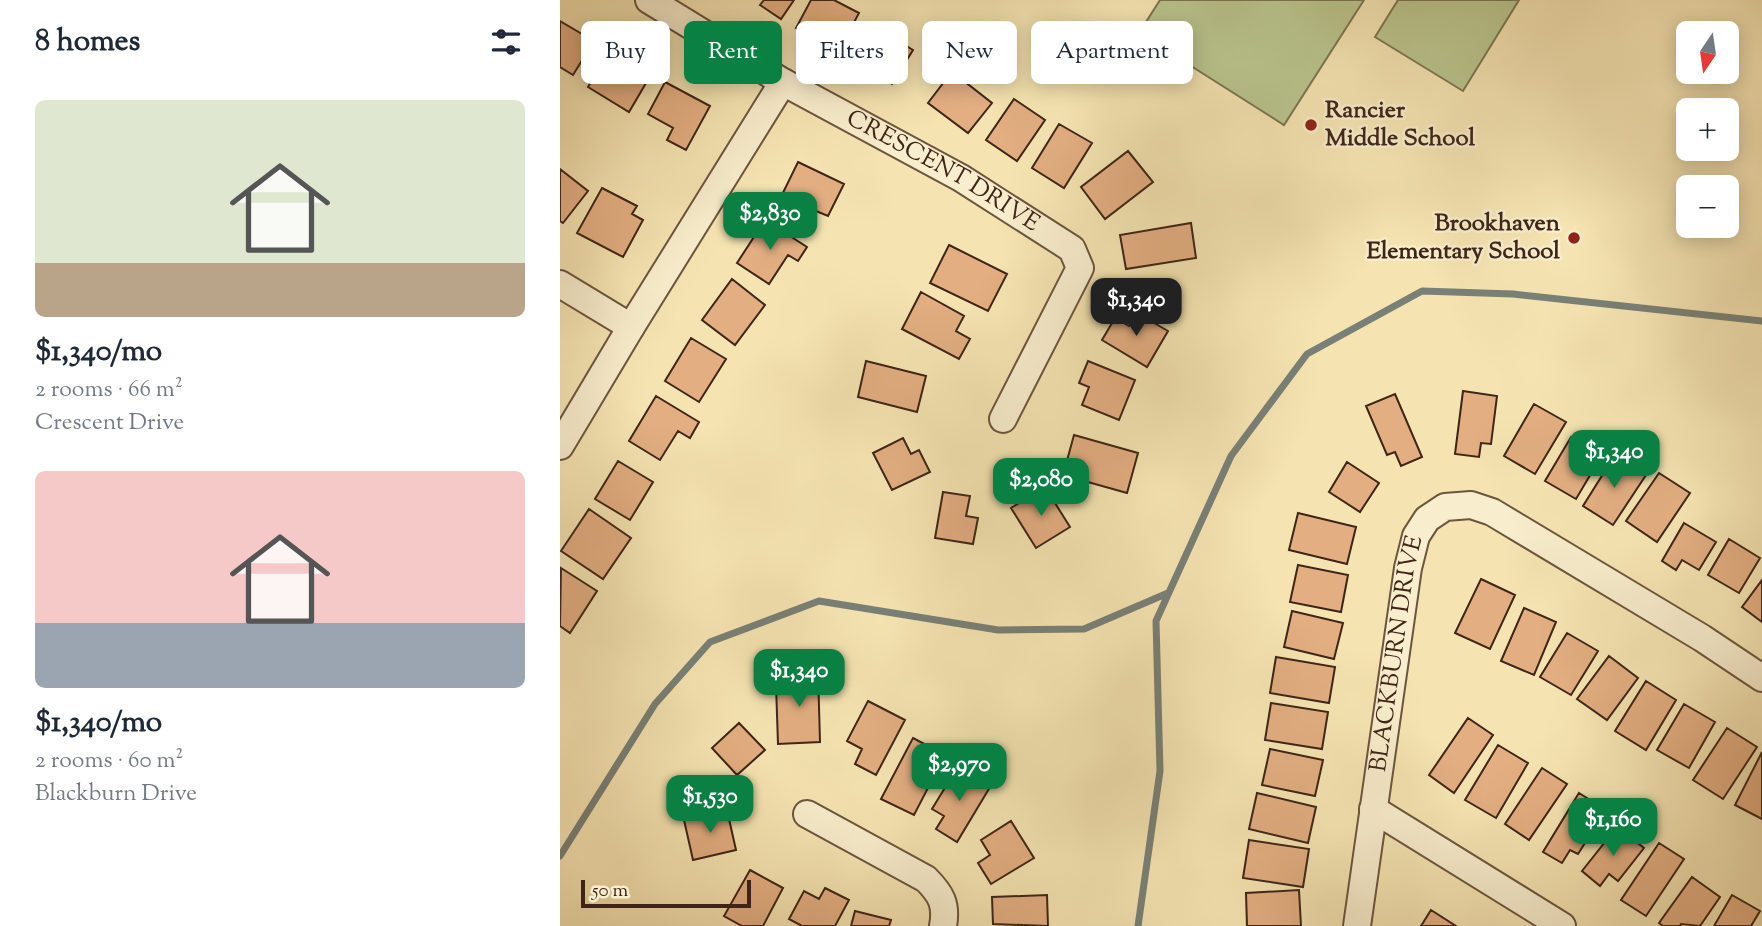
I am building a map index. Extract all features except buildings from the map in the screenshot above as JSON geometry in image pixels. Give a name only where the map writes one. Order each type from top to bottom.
[{"type":"street","name":"CRESCENT DRIVE","points":[[649,0],[783,82],[961,178],[1072,249],[1080,268],[1003,419]]},
{"type":"street","points":[[560,446],[783,82]]},
{"type":"street","points":[[560,284],[631,327]]},
{"type":"street","name":"BLACKBURN DRIVE","points":[[1357,926],[1413,547],[1416,536],[1427,519],[1445,507],[1471,505],[1492,512],[1702,638],[1762,678]]},
{"type":"street","points":[[1373,809],[1562,926]]},
{"type":"street","points":[[807,814],[926,879],[941,895],[945,917],[943,926]]},
{"type":"green space","points":[[1160,0],[1364,0],[1284,125],[1193,67],[1193,21],[1147,21]]},
{"type":"green space","points":[[1398,0],[1519,0],[1463,91],[1375,37]]},
{"type":"waterway","points":[[1138,926],[1160,771],[1156,621],[1231,456],[1307,354],[1422,291],[1513,294],[1762,321]]},
{"type":"waterway","points":[[560,856],[655,704],[710,642],[819,601],[998,630],[1084,629],[1168,593]]},
{"type":"place","name":"Rancier Middle School","points":[[1311,125]]},
{"type":"place","name":"Brookhaven Elementary School","points":[[1574,238]]}]
